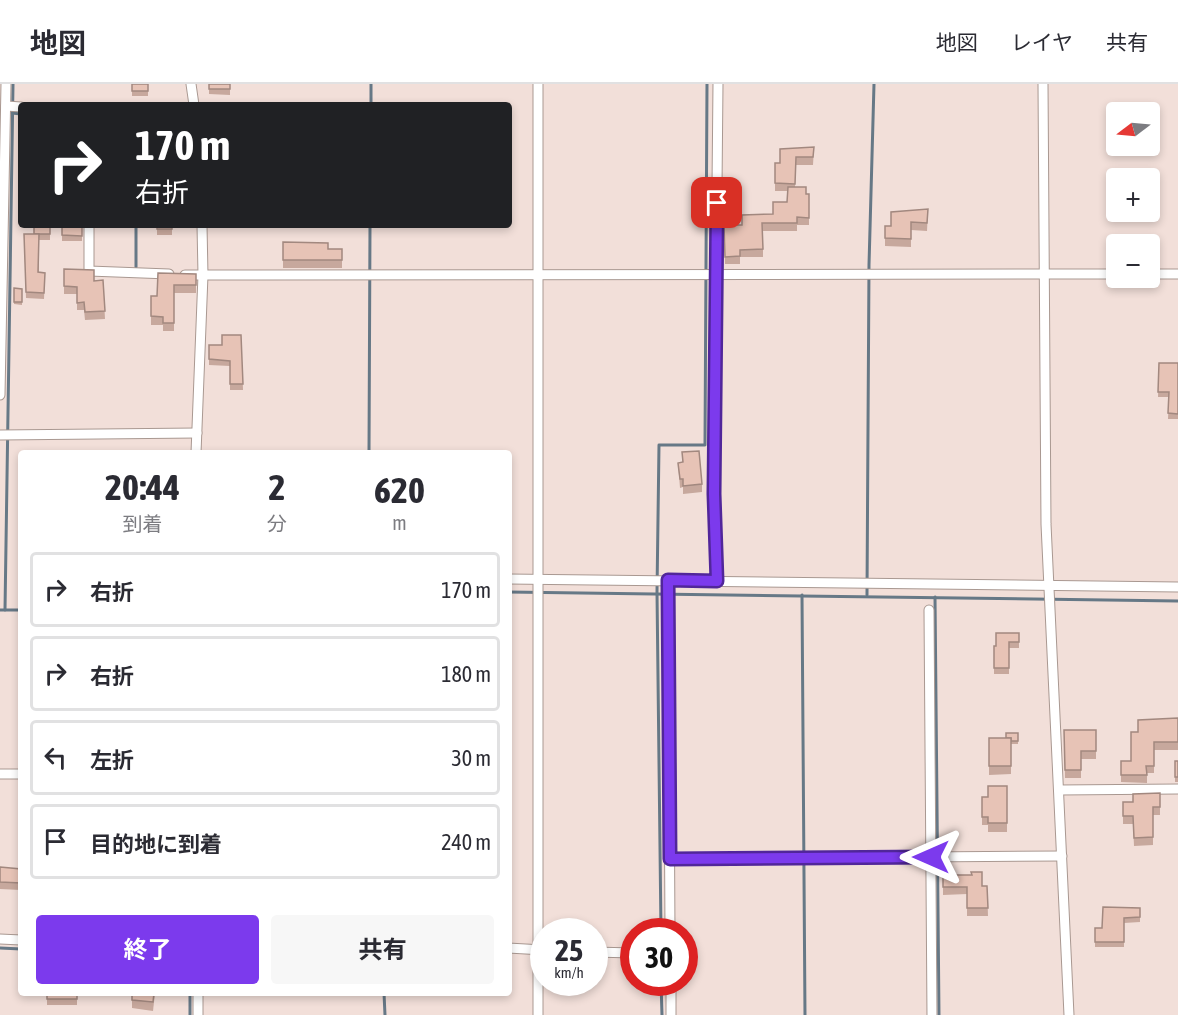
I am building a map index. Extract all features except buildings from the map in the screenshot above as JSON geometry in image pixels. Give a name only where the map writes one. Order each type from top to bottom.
[{"type":"street","points":[[0,395],[13,107],[6,84]]},
{"type":"street","points":[[191,84],[194,102]]},
{"type":"street","points":[[538,84],[541,918]]},
{"type":"street","points":[[717,581],[710,274],[718,84]]},
{"type":"street","points":[[1043,84],[1048,593],[1070,1015]]},
{"type":"street","points":[[89,228],[88,270],[203,275],[1106,274]]},
{"type":"street","points":[[196,450],[203,275],[202,228]]},
{"type":"street","points":[[1160,274],[1178,274]]},
{"type":"street","points":[[5,435],[197,433]]},
{"type":"street","points":[[512,580],[538,586],[664,585],[717,581],[867,582],[1048,593],[1178,587]]},
{"type":"street","points":[[664,585],[670,918]]},
{"type":"street","points":[[929,610],[936,857],[932,1015]]},
{"type":"street","points":[[0,774],[18,774]]},
{"type":"street","points":[[1059,790],[1178,789]]},
{"type":"street","points":[[670,859],[1062,856]]},
{"type":"street","points":[[0,939],[18,940]]},
{"type":"street","points":[[512,948],[530,949]]},
{"type":"street","points":[[198,996],[198,1015]]},
{"type":"street","points":[[538,1015],[539,996]]},
{"type":"street","points":[[671,996],[671,1015]]},
{"type":"waterway","points":[[5,610],[13,84]]},
{"type":"waterway","points":[[371,84],[371,102]]},
{"type":"waterway","points":[[661,918],[657,592],[659,445],[705,445],[707,84]]},
{"type":"waterway","points":[[867,595],[869,265],[874,84]]},
{"type":"waterway","points":[[12,113],[18,114]]},
{"type":"waterway","points":[[136,228],[136,267]]},
{"type":"waterway","points":[[369,450],[370,228]]},
{"type":"waterway","points":[[512,592],[1178,601]]},
{"type":"waterway","points":[[802,595],[805,1015]]},
{"type":"waterway","points":[[935,597],[939,1015]]},
{"type":"waterway","points":[[0,610],[18,610]]},
{"type":"waterway","points":[[0,948],[18,949]]},
{"type":"waterway","points":[[190,996],[190,1015]]},
{"type":"waterway","points":[[384,996],[385,1015]]},
{"type":"waterway","points":[[661,996],[662,1015]]},
{"type":"route","points":[[717,203],[714,494],[717,581],[668,580],[670,859],[931,857]]}]
